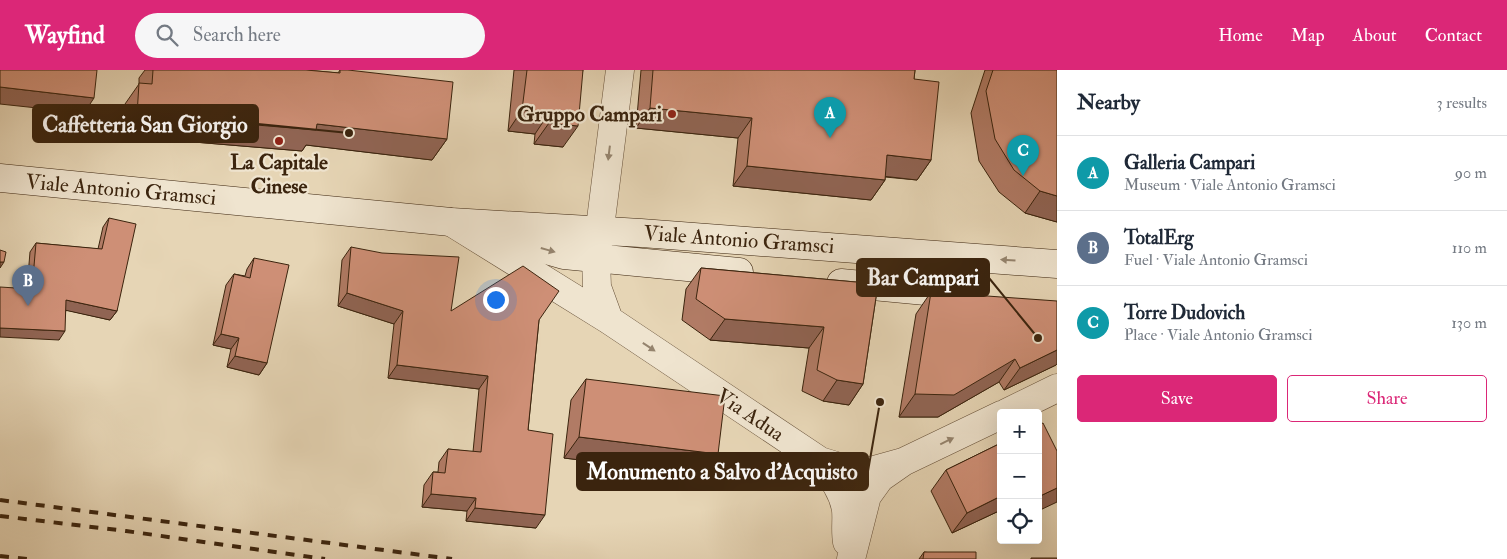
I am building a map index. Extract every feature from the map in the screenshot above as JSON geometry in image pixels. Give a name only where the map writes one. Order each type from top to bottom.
[{"type":"main road","points":[[609,320],[597,287],[596,259],[620,70]]},
{"type":"main road","name":"Viale Antonio Gramsci","points":[[0,178],[451,222],[600,230],[1057,264]]},
{"type":"main road","name":"Viale Antonio Gramsci","points":[[451,222],[564,255],[764,275]]},
{"type":"main road","name":"Via Adua","points":[[451,222],[609,320],[820,461],[846,469],[867,472],[904,462]]},
{"type":"main road","name":"Viale Antonio Gramsci","points":[[813,280],[989,298]]},
{"type":"main road","points":[[1014,409],[1057,388]]},
{"type":"main road","points":[[850,559],[867,496],[880,478],[904,462],[997,417]]},
{"type":"main road","points":[[820,461],[834,479],[842,494],[846,511],[845,530],[850,559]]},
{"type":"building","points":[[0,70],[97,70],[94,98],[0,87]]},
{"type":"building","points":[[153,70],[306,70],[340,73],[340,70],[348,70],[453,82],[447,139],[317,124],[316,130],[137,115],[139,83],[152,84]]},
{"type":"building","points":[[527,70],[583,70],[578,126],[549,123],[549,113],[522,110]]},
{"type":"building","points":[[653,70],[915,70],[914,79],[939,82],[931,160],[887,155],[885,180],[747,166],[752,118],[650,108]]},
{"type":"building","points":[[993,70],[1057,70],[1057,196],[1040,191],[1014,170],[995,139],[986,91]]},
{"type":"building","points":[[109,218],[136,224],[117,311],[66,300],[65,331],[0,328],[0,287],[32,289],[36,243],[102,249]]},
{"type":"building","points":[[351,247],[382,253],[459,257],[451,311],[523,266],[559,291],[539,320],[528,430],[553,434],[545,515],[475,508],[476,498],[431,494],[433,472],[445,473],[448,449],[481,452],[488,376],[397,365],[403,311],[347,293]]},
{"type":"building","points":[[0,250],[6,252],[4,262],[0,262]]},
{"type":"building","points":[[254,258],[289,265],[267,363],[235,356],[239,338],[221,334],[234,274],[250,278]]},
{"type":"building","points":[[701,268],[878,284],[863,384],[837,380],[817,370],[824,327],[725,319],[696,299]]},
{"type":"building","points":[[931,292],[1057,301],[1057,350],[1020,368],[1015,359],[954,395],[915,394]]},
{"type":"building","points":[[586,379],[725,396],[718,454],[579,437]]},
{"type":"building","points":[[1042,423],[1057,451],[1057,488],[1042,495],[1042,454]]},
{"type":"building","points":[[997,445],[997,498],[967,513],[946,470]]},
{"type":"building","points":[[924,552],[976,552],[976,559],[923,559]]},
{"type":"building","points":[[1057,558],[1057,559],[1031,559]]},
{"type":"railway","points":[[0,500],[452,559]]},
{"type":"railway","points":[[0,516],[126,531],[325,559]]},
{"type":"railway","points":[[0,556],[27,559]]},
{"type":"place","name":"Gruppo Campari","points":[[672,114]]},
{"type":"place","name":"Caffetteria San Giorgio","points":[[349,133]]},
{"type":"place","name":"Galleria Campari","points":[[830,138]]},
{"type":"place","name":"La Capitale Cinese","points":[[279,141]]},
{"type":"place","name":"Torre Dudovich","points":[[1023,176]]},
{"type":"place","name":"TotalErg","points":[[28,306]]},
{"type":"place","name":"Bar Campari","points":[[1038,338]]},
{"type":"place","name":"Monumento a Salvo d'Acquisto","points":[[880,402]]}]
